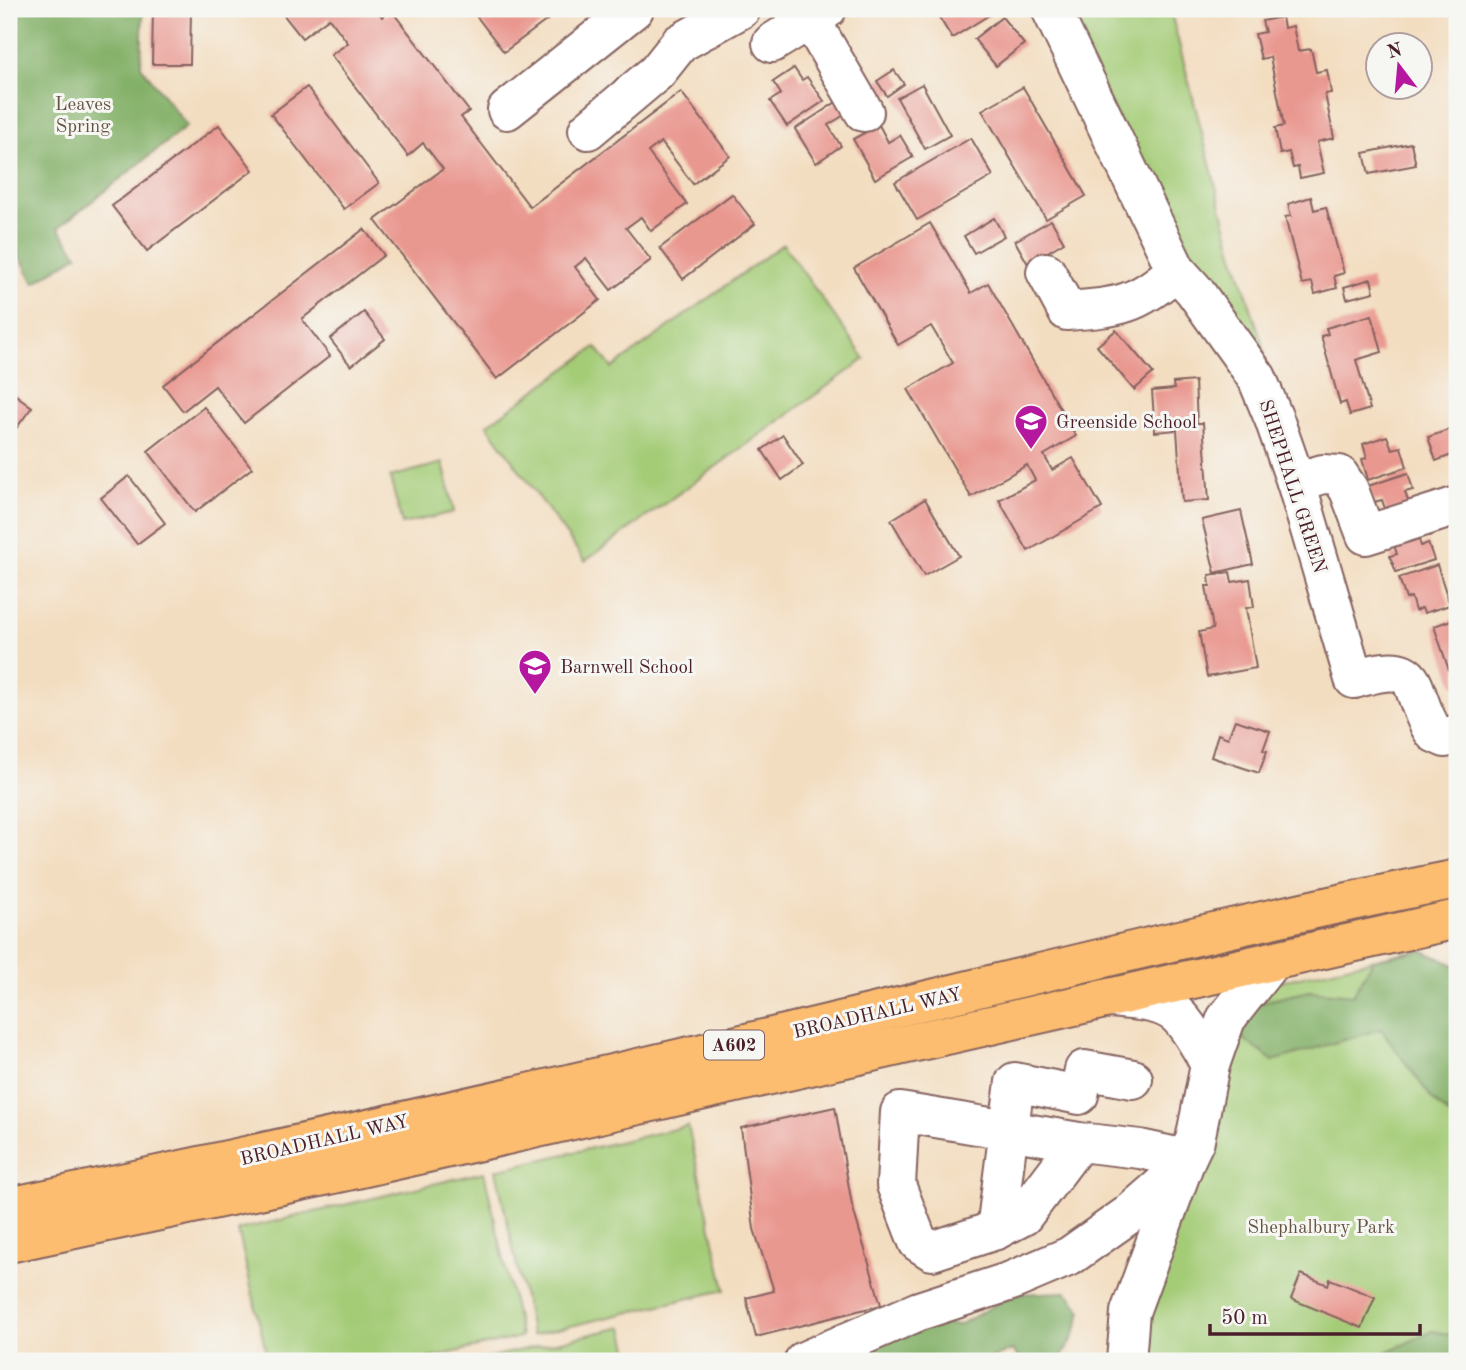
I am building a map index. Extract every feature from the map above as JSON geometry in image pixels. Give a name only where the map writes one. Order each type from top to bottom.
[{"type":"highway","name":"BROADHALL WAY","points":[[9,1207],[297,1145],[766,1038],[1326,905],[1457,879]]},
{"type":"highway","name":"BROADHALL WAY","points":[[9,1243],[362,1168],[1457,919]]},
{"type":"street","points":[[507,110],[634,9]]},
{"type":"street","points":[[655,9],[680,43]]},
{"type":"street","points":[[588,131],[657,72],[680,43],[741,9]]},
{"type":"street","name":"SHEPHALL GREEN","points":[[1051,9],[1176,270],[1194,290],[1256,378],[1296,482],[1354,679],[1380,671],[1392,670],[1401,673],[1414,685],[1434,733],[1445,738],[1457,734]]},
{"type":"street","points":[[772,43],[818,14],[864,112]]},
{"type":"street","points":[[1046,272],[1067,311],[1110,308],[1144,296],[1176,270]]},
{"type":"street","points":[[1296,482],[1323,474],[1339,475],[1349,490],[1366,535],[1457,506]]},
{"type":"street","points":[[1126,1361],[1130,1312],[1195,1140],[1210,1065],[1226,1019],[1271,962]]},
{"type":"street","points":[[1110,998],[1158,1005],[1176,1014],[1199,1044],[1210,1065]]},
{"type":"street","points":[[1133,1079],[1084,1070],[1079,1095],[1077,1142],[1023,1216],[996,1230],[932,1251],[918,1242],[896,1185],[900,1112],[1077,1142],[1140,1149],[1185,1163]]},
{"type":"street","points":[[996,1230],[1016,1082],[1079,1095]]},
{"type":"street","points":[[804,1361],[919,1311],[1011,1281],[1070,1256],[1128,1215],[1185,1163]]},
{"type":"green space","name":"Leaves Spring","points":[[9,9],[143,9],[141,66],[187,126],[58,228],[78,255],[34,283],[9,236]]},
{"type":"green space","points":[[1061,9],[1170,9],[1232,249],[1265,351],[1259,360],[1155,187]]},
{"type":"green space","points":[[783,244],[865,359],[585,561],[487,425],[596,347],[612,368]]},
{"type":"green space","points":[[443,463],[454,512],[402,524],[390,477]]},
{"type":"green space","points":[[1421,950],[1457,966],[1457,1122],[1433,1100],[1381,1029],[1273,1061],[1236,1033],[1254,1004],[1309,991],[1353,995],[1373,960]]},
{"type":"green space","name":"Shephalbury Park","points":[[1410,951],[1457,1013],[1457,1361],[1122,1361],[1211,1136],[1260,986]]},
{"type":"green space","points":[[688,1126],[725,1290],[532,1335],[496,1170]]},
{"type":"green space","points":[[484,1172],[521,1337],[416,1361],[268,1361],[238,1230]]},
{"type":"green space","points":[[1067,1292],[1082,1311],[1074,1336],[1059,1361],[1022,1361],[1012,1350],[986,1361],[830,1361],[919,1322],[959,1325],[1014,1294]]},
{"type":"green space","points":[[623,1327],[631,1361],[473,1361]]},
{"type":"green space","points":[[1433,1331],[1457,1336],[1457,1361],[1371,1359]]},
{"type":"building","points":[[153,9],[191,9],[190,64],[152,64]]},
{"type":"building","points":[[279,9],[376,9],[382,17],[391,10],[469,111],[461,117],[530,207],[681,92],[730,156],[693,184],[661,142],[648,152],[687,204],[651,231],[641,217],[626,228],[651,260],[611,290],[586,258],[575,267],[600,300],[497,379],[375,220],[443,169],[423,143],[408,156],[331,55],[348,43],[329,18],[302,38]]},
{"type":"building","points":[[471,9],[562,9],[504,52]]},
{"type":"building","points":[[934,9],[992,9],[994,12],[952,38]]},
{"type":"building","points":[[1002,17],[1024,44],[996,66],[974,39]]},
{"type":"building","points":[[1282,17],[1284,28],[1293,26],[1298,51],[1311,49],[1316,72],[1327,70],[1331,93],[1325,94],[1334,138],[1317,142],[1324,173],[1300,178],[1298,167],[1293,168],[1289,152],[1280,154],[1275,128],[1284,126],[1270,57],[1261,59],[1255,34],[1265,32],[1262,21]]},
{"type":"building","points":[[794,68],[802,80],[807,77],[824,101],[787,126],[770,101],[781,94],[773,82]]},
{"type":"building","points":[[894,70],[904,84],[887,96],[877,81]]},
{"type":"building","points":[[922,84],[950,135],[925,149],[897,98]]},
{"type":"building","points":[[307,87],[379,183],[344,209],[271,114]]},
{"type":"building","points":[[1023,87],[1086,196],[1046,219],[982,110]]},
{"type":"building","points":[[838,101],[846,114],[828,125],[841,146],[816,163],[795,129]]},
{"type":"building","points":[[219,125],[253,170],[147,251],[112,206]]},
{"type":"building","points":[[879,125],[888,142],[900,135],[913,157],[875,179],[853,139]]},
{"type":"building","points":[[971,138],[993,176],[917,220],[895,182]]},
{"type":"building","points":[[1411,143],[1416,165],[1369,174],[1364,153]]},
{"type":"building","points":[[732,194],[755,224],[683,279],[660,248]]},
{"type":"building","points":[[1311,197],[1314,210],[1326,207],[1344,273],[1334,276],[1337,288],[1315,294],[1312,282],[1302,284],[1285,217],[1291,216],[1288,204]]},
{"type":"building","points":[[994,218],[1004,236],[974,253],[964,236]]},
{"type":"building","points":[[1051,220],[1064,242],[1028,264],[1015,241]]},
{"type":"building","points":[[930,223],[971,293],[988,283],[1076,436],[1044,455],[1052,470],[1073,458],[1102,508],[1028,551],[999,500],[1035,480],[1027,465],[971,497],[908,389],[953,363],[931,326],[898,345],[854,268]]},
{"type":"building","points":[[364,229],[384,255],[302,319],[330,356],[244,423],[215,386],[183,411],[163,385]]},
{"type":"building","points":[[1371,279],[1374,292],[1347,299],[1344,287]]},
{"type":"building","points":[[364,312],[385,339],[351,366],[330,339]]},
{"type":"building","points":[[1372,315],[1382,352],[1356,360],[1370,409],[1350,415],[1346,402],[1340,404],[1321,336],[1328,334],[1326,328]]},
{"type":"building","points":[[1116,330],[1153,373],[1134,390],[1097,346]]},
{"type":"building","points":[[1195,381],[1197,423],[1203,423],[1209,500],[1182,502],[1177,430],[1155,432],[1152,391],[1174,389],[1173,383]]},
{"type":"building","points":[[9,390],[32,407],[9,438]]},
{"type":"building","points":[[204,407],[252,468],[195,512],[148,451]]},
{"type":"building","points":[[1457,427],[1457,453],[1436,461],[1428,437]]},
{"type":"building","points":[[783,435],[803,465],[782,480],[762,450]]},
{"type":"building","points":[[1387,436],[1392,449],[1401,447],[1407,467],[1368,480],[1362,459],[1367,458],[1363,444]]},
{"type":"building","points":[[1408,473],[1413,490],[1405,492],[1409,504],[1386,512],[1382,500],[1374,502],[1368,486]]},
{"type":"building","points":[[129,476],[165,523],[137,544],[101,498]]},
{"type":"building","points":[[925,499],[959,556],[924,576],[891,520]]},
{"type":"building","points":[[1241,511],[1253,564],[1215,573],[1202,520]]},
{"type":"building","points":[[1417,534],[1421,546],[1428,543],[1434,560],[1396,572],[1390,556],[1397,554],[1393,542]]},
{"type":"building","points":[[1437,565],[1450,605],[1424,613],[1422,608],[1415,611],[1411,597],[1406,599],[1399,578]]},
{"type":"building","points":[[1230,572],[1232,582],[1250,579],[1254,607],[1246,608],[1256,668],[1207,677],[1199,632],[1213,629],[1206,586],[1210,586],[1209,575]]},
{"type":"building","points":[[1457,618],[1457,684],[1454,685],[1434,626]]},
{"type":"building","points":[[1235,720],[1270,731],[1263,750],[1267,751],[1259,773],[1211,757],[1218,734],[1228,738]]},
{"type":"building","points":[[835,1107],[852,1205],[881,1305],[756,1337],[746,1298],[774,1291],[754,1229],[741,1128]]},
{"type":"building","points":[[1301,1274],[1328,1285],[1330,1279],[1375,1297],[1362,1328],[1291,1299]]},
{"type":"place","name":"Greenside School","points":[[1031,451]]},
{"type":"place","name":"Barnwell School","points":[[535,696]]}]
